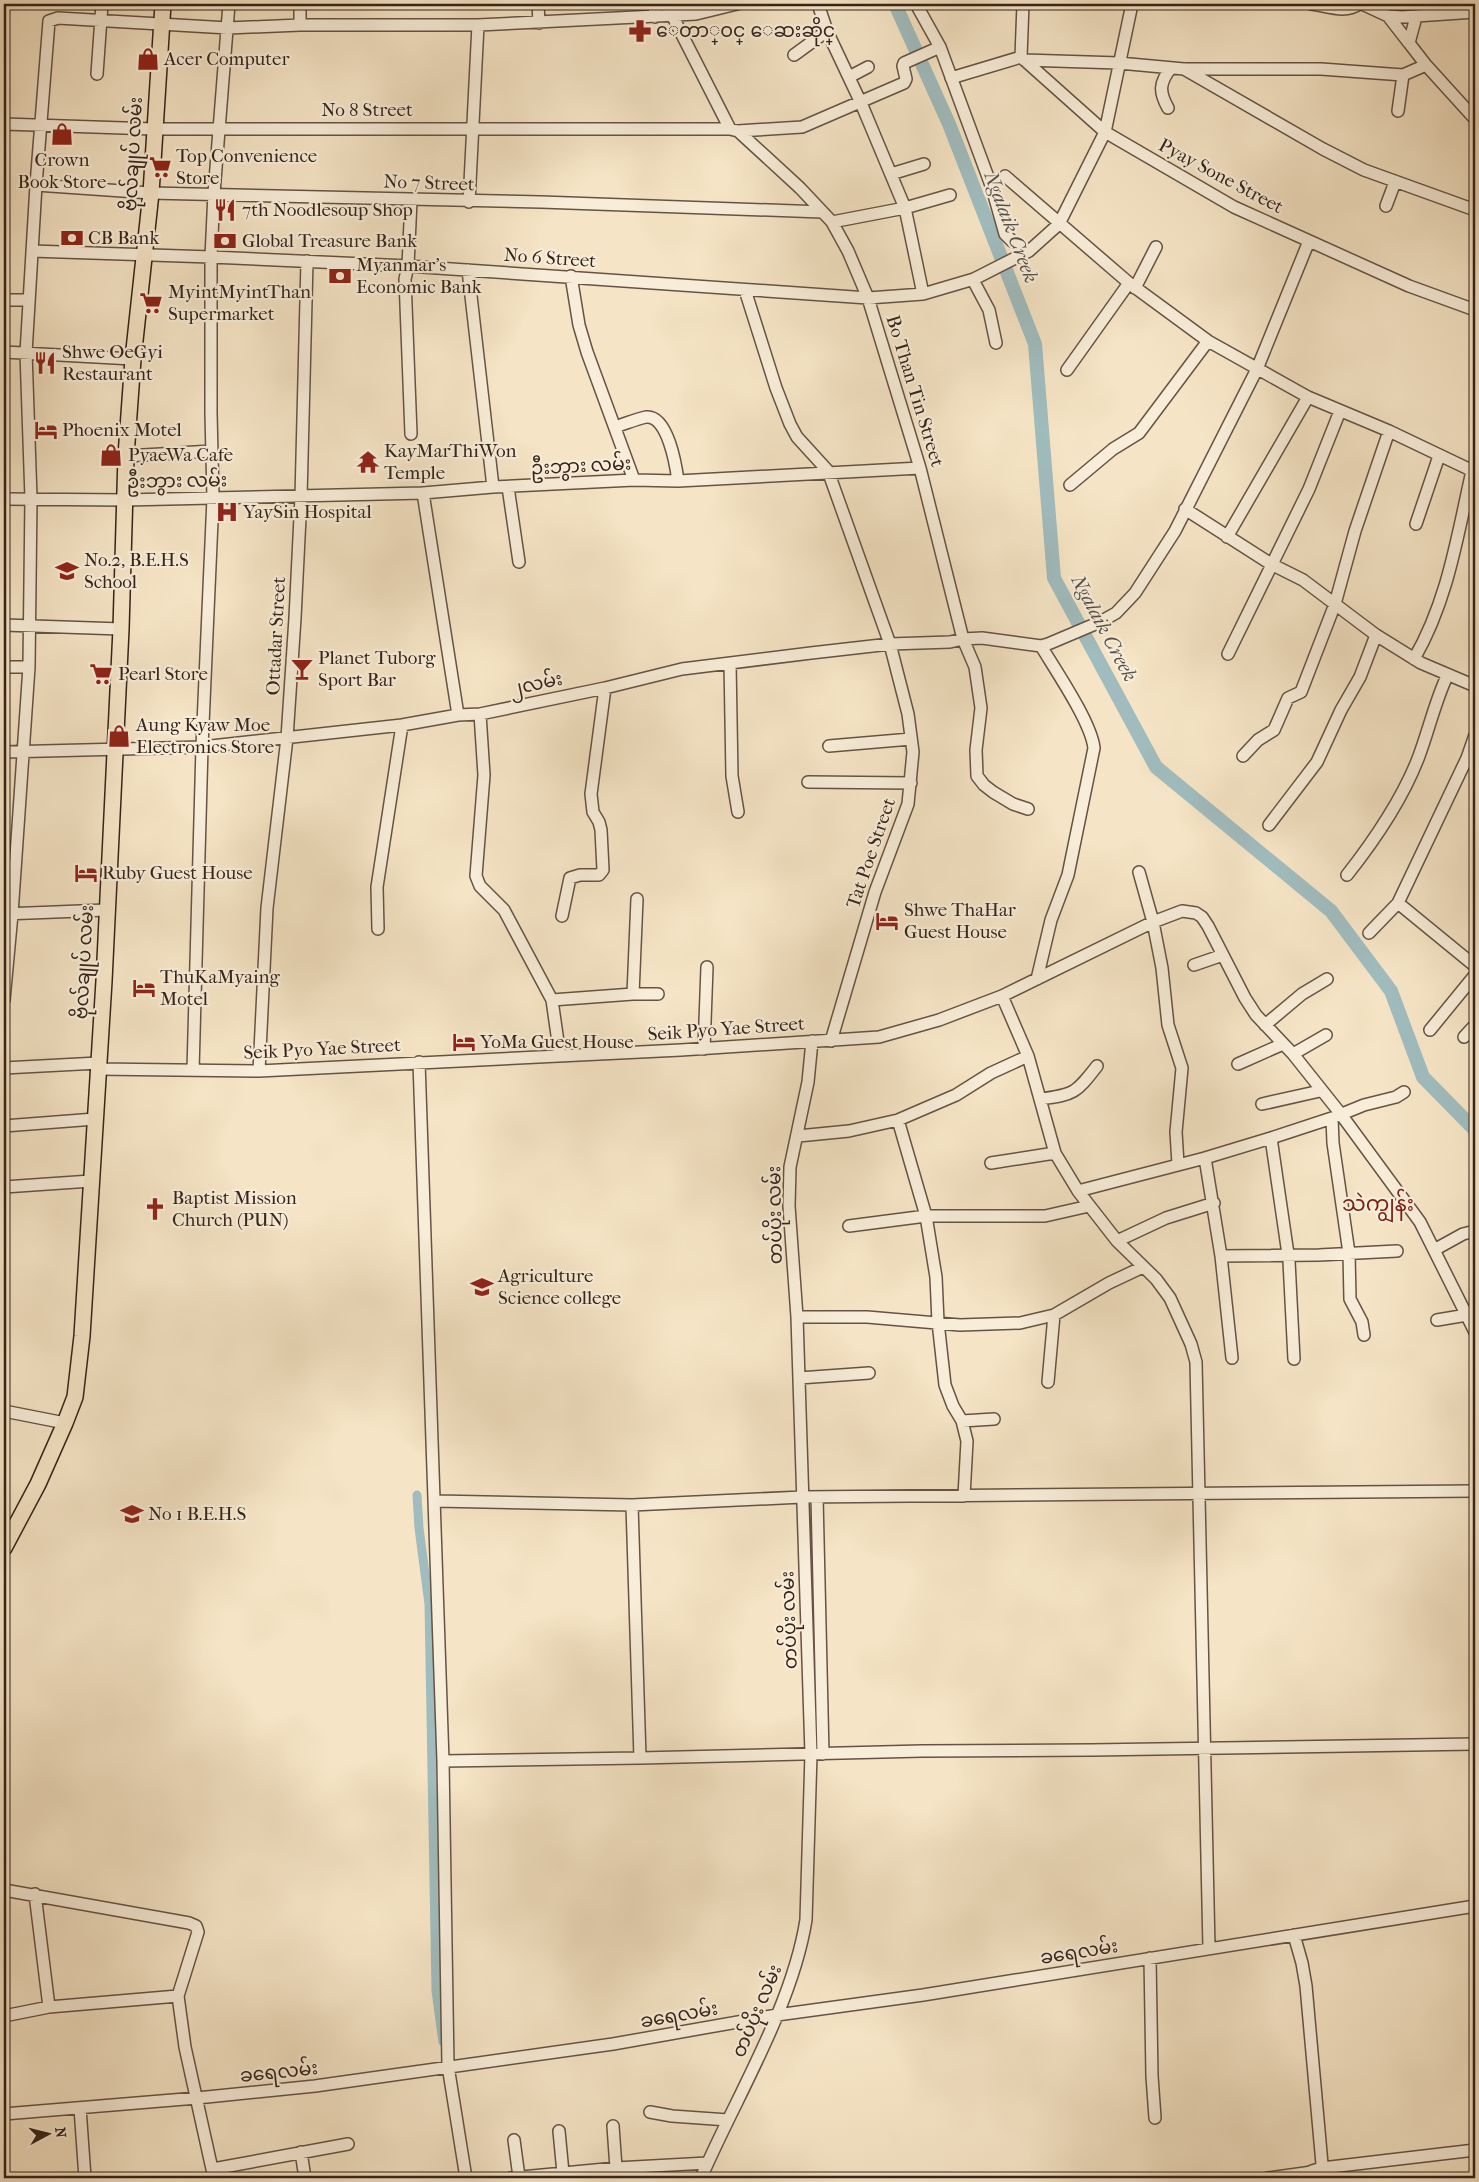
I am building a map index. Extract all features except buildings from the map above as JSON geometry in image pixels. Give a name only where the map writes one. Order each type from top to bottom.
[{"type":"main road","name":"ဗိုလ်ချုပ် လမ်း","points":[[4,1548],[38,1484],[75,1397],[82,1336],[121,629],[126,456],[133,359],[146,255],[163,4]]},
{"type":"street","points":[[97,74],[102,4]]},
{"type":"street","points":[[193,1070],[202,747],[213,498],[211,257],[218,128],[229,4]]},
{"type":"street","points":[[300,4],[300,25]]},
{"type":"street","points":[[538,4],[539,23]]},
{"type":"street","points":[[654,4],[655,17]]},
{"type":"street","points":[[4,1000],[8,914],[30,667],[28,626],[31,498],[26,353],[36,185],[53,20],[162,22],[228,28],[300,25],[478,25],[696,14],[715,11],[737,4]]},
{"type":"street","points":[[818,4],[827,31],[861,103],[905,208],[923,294]]},
{"type":"street","points":[[916,4],[951,78],[992,188],[1005,234],[1012,241],[1029,251]]},
{"type":"street","points":[[1023,4],[1023,59]]},
{"type":"street","points":[[1059,224],[1105,132],[1132,4]]},
{"type":"street","points":[[1311,4],[1346,9],[1361,4],[1388,16],[1421,16],[1475,12]]},
{"type":"street","points":[[1409,43],[1426,4]]},
{"type":"street","name":"Bo Than Tin Street","points":[[672,15],[734,130],[800,188],[832,222],[848,251],[868,298],[920,468],[963,638],[975,667],[981,708],[976,750],[977,776],[993,792],[1013,804],[1028,809]]},
{"type":"street","points":[[1388,16],[1426,66],[1475,119]]},
{"type":"street","points":[[469,202],[478,25]]},
{"type":"street","points":[[794,55],[827,31]]},
{"type":"street","name":"No 8 Street","points":[[4,124],[154,128],[734,130],[802,127],[904,83],[906,79],[903,72],[904,63],[938,48]]},
{"type":"street","points":[[951,78],[1023,59],[1119,63],[1184,69],[1321,69],[1403,75],[1426,66]]},
{"type":"street","name":"Pyay Sone Street","points":[[1023,59],[1105,132],[1234,207],[1409,286],[1475,310]]},
{"type":"street","points":[[849,77],[868,67]]},
{"type":"street","points":[[1168,108],[1162,96],[1162,83],[1171,68]]},
{"type":"street","points":[[1184,69],[1323,149],[1364,170],[1475,210]]},
{"type":"street","points":[[1398,111],[1403,75]]},
{"type":"street","points":[[891,174],[924,164]]},
{"type":"street","points":[[1005,176],[1132,286],[1208,341],[1308,397],[1389,431],[1474,472],[1448,580],[1430,631],[1414,659]]},
{"type":"street","points":[[1386,206],[1395,182]]},
{"type":"street","name":"No 7 Street","points":[[36,185],[151,193],[214,193],[469,202],[541,202],[822,212]]},
{"type":"street","points":[[832,222],[905,208],[950,195]]},
{"type":"street","points":[[411,200],[408,266],[405,278],[411,434]]},
{"type":"street","name":"No 6 Street","points":[[32,251],[408,266],[868,298],[923,294],[974,279],[1029,251],[1059,224]]},
{"type":"street","points":[[1037,979],[1051,920],[1068,875],[1094,748],[1087,724],[1044,645],[1100,622],[1116,612],[1135,593],[1175,531],[1257,369],[1309,240]]},
{"type":"street","points":[[1067,370],[1132,286],[1156,247]]},
{"type":"street","name":"Ottadar Street","points":[[258,1071],[267,908],[287,738],[301,497],[308,261]]},
{"type":"street","points":[[468,270],[493,487]]},
{"type":"street","points":[[571,276],[579,325],[587,352],[634,480]]},
{"type":"street","points":[[974,279],[989,310],[996,343]]},
{"type":"street","points":[[745,290],[776,388],[790,424],[797,437],[828,471]]},
{"type":"street","points":[[4,300],[29,300]]},
{"type":"street","points":[[1070,485],[1113,449],[1139,433],[1208,341]]},
{"type":"street","points":[[4,352],[133,359]]},
{"type":"street","points":[[1228,537],[1308,397]]},
{"type":"street","points":[[1228,654],[1270,564],[1309,489],[1340,411]]},
{"type":"street","points":[[615,427],[648,417],[655,420],[664,430],[671,445],[678,481]]},
{"type":"street","points":[[1243,756],[1258,740],[1274,730],[1281,710],[1288,698],[1301,692],[1334,604],[1355,531],[1389,431]]},
{"type":"street","points":[[126,456],[212,451]]},
{"type":"street","points":[[1416,524],[1439,456]]},
{"type":"street","name":"ဦးဘွား လမ်း","points":[[4,499],[125,500],[423,493],[493,487],[634,480],[678,481],[828,471],[920,468]]},
{"type":"street","name":"Tat Poe Street","points":[[828,471],[890,644],[908,714],[913,752],[908,804],[875,892],[831,1041]]},
{"type":"street","points":[[508,487],[519,562]]},
{"type":"street","points":[[423,493],[458,715]]},
{"type":"street","points":[[1185,509],[1270,564],[1303,580],[1376,635],[1414,659],[1446,676],[1475,686]]},
{"type":"street","points":[[4,625],[121,629]]},
{"type":"street","points":[[1269,824],[1317,762],[1341,710],[1360,677],[1376,635]]},
{"type":"street","name":"၂လမ်း","points":[[4,752],[114,751],[202,747],[402,725],[458,715],[480,714],[605,688],[682,668],[890,644],[950,642],[963,638],[982,638],[1044,645]]},
{"type":"street","points":[[730,663],[732,776],[738,812]]},
{"type":"street","points":[[4,667],[30,667]]},
{"type":"street","points":[[1347,875],[1373,842],[1419,757],[1436,700],[1446,676]]},
{"type":"street","points":[[562,916],[570,878],[580,875],[599,875],[603,870],[601,830],[593,812],[591,794],[605,688]]},
{"type":"street","points":[[480,714],[484,774],[476,876],[480,886],[504,910],[552,1000],[560,1056]]},
{"type":"street","points":[[378,929],[377,887],[402,725]]},
{"type":"street","points":[[1369,934],[1398,903],[1471,759],[1475,735]]},
{"type":"street","points":[[829,746],[912,739]]},
{"type":"street","points":[[808,782],[911,783]]},
{"type":"street","points":[[1140,872],[1153,922],[1162,968],[1168,1025],[1182,1068],[1176,1132],[1178,1164]]},
{"type":"street","points":[[633,994],[637,899]]},
{"type":"street","points":[[1398,903],[1475,966]]},
{"type":"street","points":[[8,914],[106,910]]},
{"type":"street","name":"Seik Pyo Yae Street","points":[[4,1068],[97,1066],[258,1071],[704,1049],[879,1037],[939,1020],[1002,996],[1153,922],[1182,911],[1196,913],[1202,917],[1223,956]]},
{"type":"street","points":[[1194,965],[1223,956],[1245,998],[1265,1025],[1293,1054],[1336,1116],[1420,1222],[1475,1332]]},
{"type":"street","points":[[704,1049],[707,967]]},
{"type":"street","points":[[1430,1030],[1475,975]]},
{"type":"street","points":[[1265,1025],[1302,994],[1327,979]]},
{"type":"street","points":[[552,1000],[658,994]]},
{"type":"street","points":[[1002,996],[1028,1056],[1055,1153],[1089,1206],[1117,1241],[1156,1279],[1170,1298],[1191,1344],[1196,1362],[1209,1948]]},
{"type":"street","points":[[1464,1037],[1475,1025]]},
{"type":"street","points":[[1293,1054],[1326,1035]]},
{"type":"street","name":"တပ်ပိုး လမ်း","points":[[701,2178],[777,2015],[802,1947],[806,1920],[811,1754],[797,1318],[789,1206],[790,1167],[808,1082],[812,1041]]},
{"type":"street","points":[[1238,1064],[1283,1044]]},
{"type":"street","points":[[798,1136],[849,1131],[898,1120],[956,1095],[991,1073],[1028,1056]]},
{"type":"street","points":[[419,1062],[436,1501],[448,2066],[466,2178]]},
{"type":"street","points":[[1040,1099],[1071,1094],[1079,1088],[1097,1066]]},
{"type":"street","points":[[1262,1104],[1320,1091]]},
{"type":"street","points":[[1078,1191],[1206,1158],[1336,1116],[1364,1104],[1396,1097],[1404,1092]]},
{"type":"street","points":[[1336,1116],[1332,1143],[1349,1253],[1350,1299],[1362,1322],[1364,1335]]},
{"type":"street","points":[[4,1126],[95,1120]]},
{"type":"street","points":[[898,1120],[926,1216],[936,1276],[938,1322],[945,1385],[952,1406],[962,1421],[967,1442],[964,1496]]},
{"type":"street","points":[[1271,1138],[1289,1261],[1294,1359]]},
{"type":"street","points":[[991,1163],[1055,1153]]},
{"type":"street","points":[[1206,1158],[1221,1256],[1232,1358]]},
{"type":"street","points":[[4,1188],[91,1181]]},
{"type":"street","points":[[1117,1241],[1166,1218],[1214,1203]]},
{"type":"street","points":[[848,1226],[926,1216],[1045,1216],[1089,1206]]},
{"type":"street","points":[[1434,1250],[1463,1234],[1475,1231]]},
{"type":"street","points":[[1221,1256],[1287,1256],[1397,1251]]},
{"type":"street","points":[[797,1318],[867,1317],[960,1325],[1020,1324],[1054,1315],[1109,1283],[1143,1267]]},
{"type":"street","points":[[1048,1382],[1054,1315]]},
{"type":"street","points":[[1437,1320],[1467,1315]]},
{"type":"street","points":[[799,1378],[868,1373]]},
{"type":"street","points":[[4,1412],[65,1422]]},
{"type":"street","points":[[962,1421],[994,1419]]},
{"type":"street","points":[[436,1501],[632,1505],[802,1497],[1200,1492],[1475,1492]]},
{"type":"street","points":[[817,1497],[823,1754]]},
{"type":"street","points":[[632,1505],[640,1758]]},
{"type":"street","points":[[443,1761],[922,1751],[1475,1744]]},
{"type":"street","points":[[4,1890],[35,1894],[189,1923],[196,1926],[198,1932],[178,1996],[186,2047],[214,2174],[301,2152],[348,2144]]},
{"type":"street","points":[[35,1894],[49,2007]]},
{"type":"street","name":"ခရေလမ်း","points":[[4,2114],[315,2086],[614,2044],[777,2015],[922,1995],[1475,1906]]},
{"type":"street","points":[[1294,1935],[1306,1986],[1315,2173]]},
{"type":"street","points":[[1150,1958],[1152,2076],[1155,2118]]},
{"type":"street","points":[[4,2016],[49,2007],[178,1996]]},
{"type":"street","points":[[80,2108],[85,2178]]},
{"type":"street","points":[[650,2112],[672,2116],[728,2120]]},
{"type":"street","points":[[613,2126],[616,2168]]},
{"type":"street","points":[[559,2130],[563,2173]]},
{"type":"street","points":[[514,2140],[515,2178],[616,2168],[707,2164]]},
{"type":"street","points":[[1268,2178],[1475,2150]]},
{"type":"street","points":[[301,2152],[305,2178]]},
{"type":"waterway","name":"Ngalaik Creek","points":[[895,4],[949,124],[1035,344],[1054,578],[1156,767],[1331,911],[1391,991],[1423,1077],[1475,1130]]},
{"type":"waterway","points":[[417,1495],[419,1528],[429,1604],[436,1991],[443,2042]]},
{"type":"place","name":"ေတာ္ဝင္ ေဆးဆိုင္","points":[[640,31]]},
{"type":"place","name":"Acer Computer","points":[[148,59]]},
{"type":"place","name":"Crown Book Store","points":[[62,134]]},
{"type":"place","name":"Top Convenience Store","points":[[160,167]]},
{"type":"place","name":"7th Noodlesoup Shop","points":[[225,210]]},
{"type":"place","name":"CB Bank","points":[[72,238]]},
{"type":"place","name":"Global Treasure Bank","points":[[225,241]]},
{"type":"place","name":"Myanmar's Economic Bank","points":[[340,276]]},
{"type":"place","name":"MyintMyintThan Supermarket","points":[[151,303]]},
{"type":"place","name":"Shwe OeGyi Restaurant","points":[[45,363]]},
{"type":"place","name":"Phoenix Motel","points":[[46,430]]},
{"type":"place","name":"PyaeWa Cafe","points":[[111,455]]},
{"type":"place","name":"KayMarThiWon Temple","points":[[368,462]]},
{"type":"place","name":"YaySin Hospital","points":[[227,512]]},
{"type":"place","name":"No.2, B.E.H.S School","points":[[67,571]]},
{"type":"place","name":"Planet Tuborg Sport Bar","points":[[302,669]]},
{"type":"place","name":"Pearl Store","points":[[101,674]]},
{"type":"place","name":"Aung Kyaw Moe Electronics Store","points":[[119,736]]},
{"type":"place","name":"Ruby Guest House","points":[[86,873]]},
{"type":"place","name":"Shwe ThaHar Guest House","points":[[887,921]]},
{"type":"place","name":"ThuKaMyaing Motel","points":[[144,988]]},
{"type":"place","name":"YoMa Guest House","points":[[464,1042]]},
{"type":"place","name":"Baptist Mission Church (PUN)","points":[[155,1209]]},
{"type":"place","name":"Agriculture Science college","points":[[482,1287]]},
{"type":"place","name":"No 1 B.E.H.S","points":[[132,1514]]},
{"type":"district","name":"သဲကျွန်း","points":[[1378,1204]]}]
